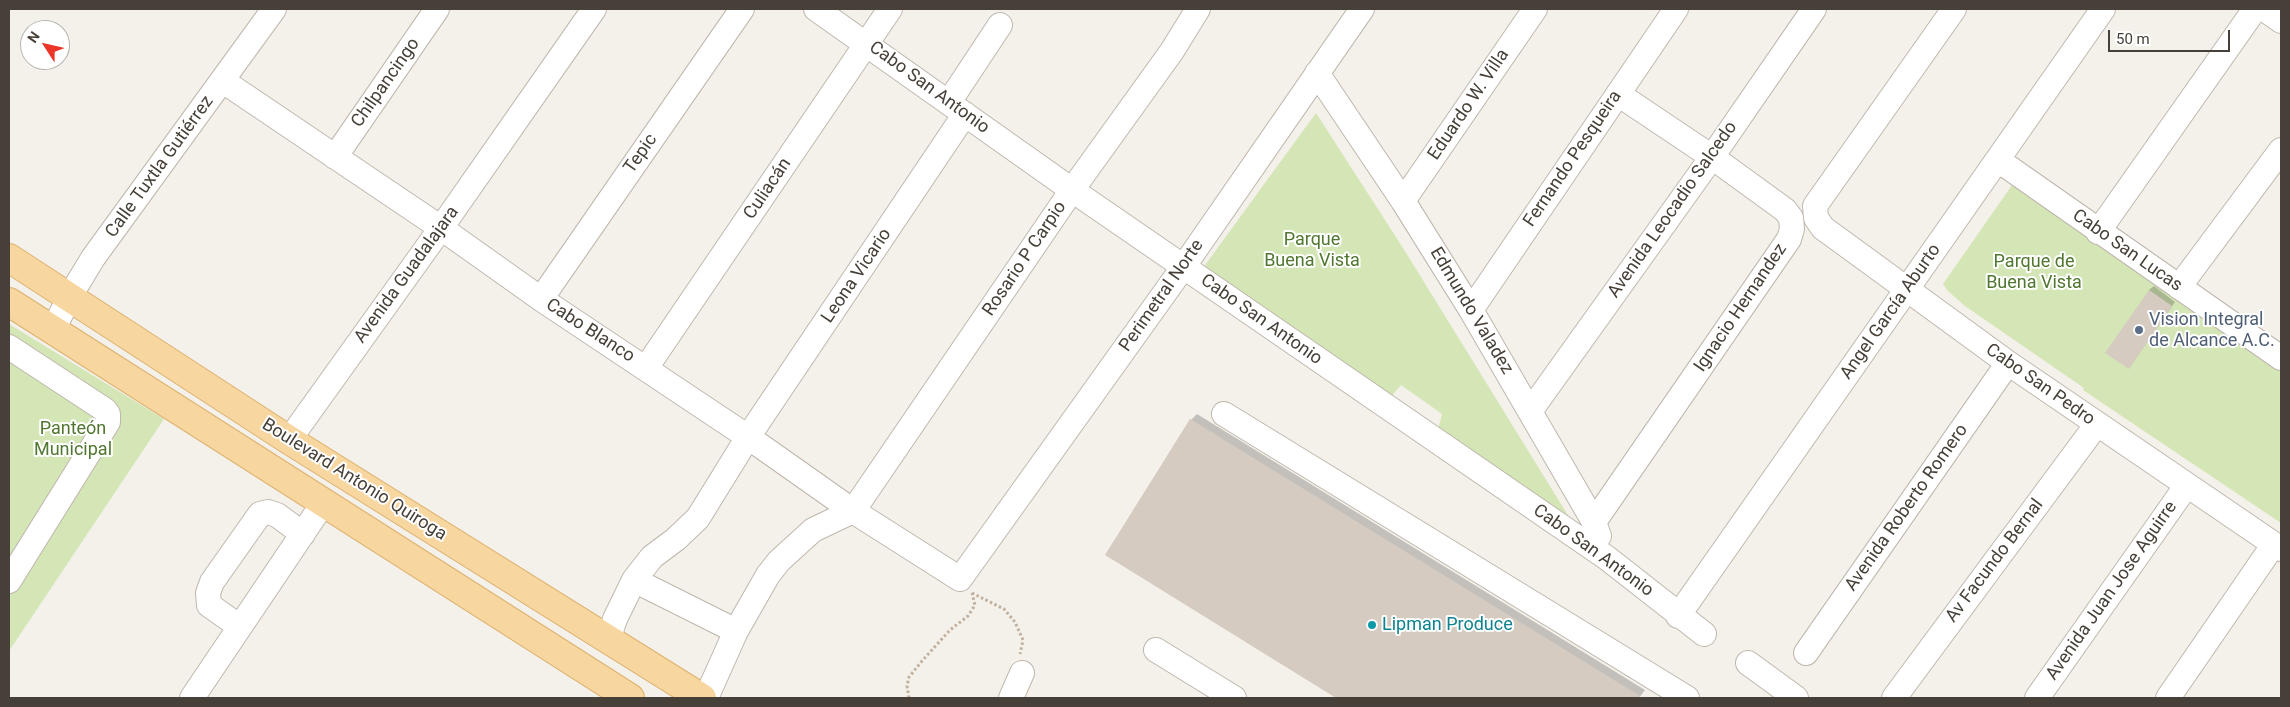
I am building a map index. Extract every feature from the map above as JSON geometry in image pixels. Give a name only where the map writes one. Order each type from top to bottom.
[{"type":"main road","name":"Boulevard Antonio Quiroga","points":[[9,258],[289,440],[702,698]]},
{"type":"main road","name":"Boulevard Antonio Quiroga","points":[[9,302],[324,502],[603,690],[630,698]]},
{"type":"street","name":"Calle Tuxtla Gutiérrez","points":[[53,330],[70,296],[94,258],[274,9]]},
{"type":"street","name":"Chilpancingo","points":[[335,157],[437,9]]},
{"type":"street","name":"Avenida Guadalajara","points":[[289,440],[441,228],[594,9]]},
{"type":"street","name":"Tepic","points":[[541,299],[742,9]]},
{"type":"street","name":"Cabo San Antonio","points":[[816,9],[867,43],[1072,190],[1608,558],[1678,616],[1704,634]]},
{"type":"street","name":"Culiacán","points":[[646,368],[890,9]]},
{"type":"street","name":"Rosario P Carpio","points":[[853,511],[1072,190],[1172,52],[1198,9]]},
{"type":"street","name":"Perimetral Norte","points":[[965,585],[961,578],[1184,266],[1362,9]]},
{"type":"street","name":"Eduardo W. Villa","points":[[1403,201],[1535,9]]},
{"type":"street","name":"Fernando Pesqueira","points":[[1471,310],[1676,9]]},
{"type":"street","name":"Avenida Leocadio Salcedo","points":[[1531,410],[1712,157],[1814,9]]},
{"type":"street","name":"Cabo San Pedro","points":[[1954,9],[1815,206],[1816,218],[1823,228],[2008,363],[2278,547]]},
{"type":"street","name":"Angel García Aburto","points":[[1678,616],[2102,9]]},
{"type":"street","points":[[2098,232],[2255,9]]},
{"type":"street","points":[[2264,9],[2281,21]]},
{"type":"street","name":"Leona Vicario","points":[[608,640],[615,619],[634,580],[652,557],[676,539],[698,518],[957,108],[1000,25]]},
{"type":"street","name":"Edmundo Valadez","points":[[1317,73],[1403,201],[1471,310],[1531,410],[1594,522],[1608,558]]},
{"type":"street","name":"Cabo Blanco","points":[[223,81],[441,228],[541,299],[748,437],[853,511],[965,585]]},
{"type":"street","name":"Ignacio Hernandez","points":[[1594,522],[1789,238],[1792,229],[1791,218],[1785,210],[1712,157],[1618,94]]},
{"type":"street","points":[[2179,287],[2281,150]]},
{"type":"street","name":"Cabo San Lucas","points":[[1998,160],[2098,232],[2179,287],[2278,350]]},
{"type":"street","points":[[9,347],[105,410],[108,414],[108,422],[9,581]]},
{"type":"street","name":"Avenida Roberto Romero","points":[[1806,653],[2008,363]]},
{"type":"street","points":[[1224,414],[1687,698]]},
{"type":"street","name":"Av Facundo Bernal","points":[[1894,698],[2097,424]]},
{"type":"street","name":"Avenida Juan Jose Aguirre","points":[[2037,698],[2187,485]]},
{"type":"street","points":[[192,698],[324,502]]},
{"type":"street","points":[[706,698],[736,631],[760,588],[779,561],[813,530],[853,511]]},
{"type":"street","points":[[240,627],[209,605],[208,593],[212,582],[260,514],[268,512],[277,515],[303,534]]},
{"type":"street","points":[[2168,698],[2278,547]]},
{"type":"street","points":[[634,580],[736,631]]},
{"type":"street","points":[[1156,650],[1234,698]]},
{"type":"street","points":[[1748,663],[1796,698]]},
{"type":"street","points":[[1012,698],[1022,674]]},
{"type":"path","points":[[965,585],[1004,610],[1015,622],[1022,640],[1020,651],[1022,674]]},
{"type":"path","points":[[909,698],[907,686],[909,677],[950,630],[968,616],[975,605],[965,585]]},
{"type":"green space","name":"Parque Buena Vista","points":[[1316,113],[1403,248],[1569,517],[1437,434],[1442,414],[1401,385],[1389,399],[1203,268]]},
{"type":"green space","name":"Parque de Buena Vista","points":[[2017,178],[2281,366],[2281,523],[2083,390],[2084,388],[1965,306],[1948,291],[1943,284]]},
{"type":"green space","name":"Panteón Municipal","points":[[9,324],[164,419],[9,651]]},
{"type":"building","name":"Vision Integral de Alcance A.C.","points":[[2149,290],[2172,306],[2129,369],[2105,353]]},
{"type":"building","name":"Lipman Produce","points":[[1190,419],[1640,696],[1638,698],[1336,698],[1105,555]]},
{"type":"place","name":"Vision Integral de Alcance A.C.","points":[[2139,330]]},
{"type":"place","name":"Lipman Produce","points":[[1372,625]]}]
